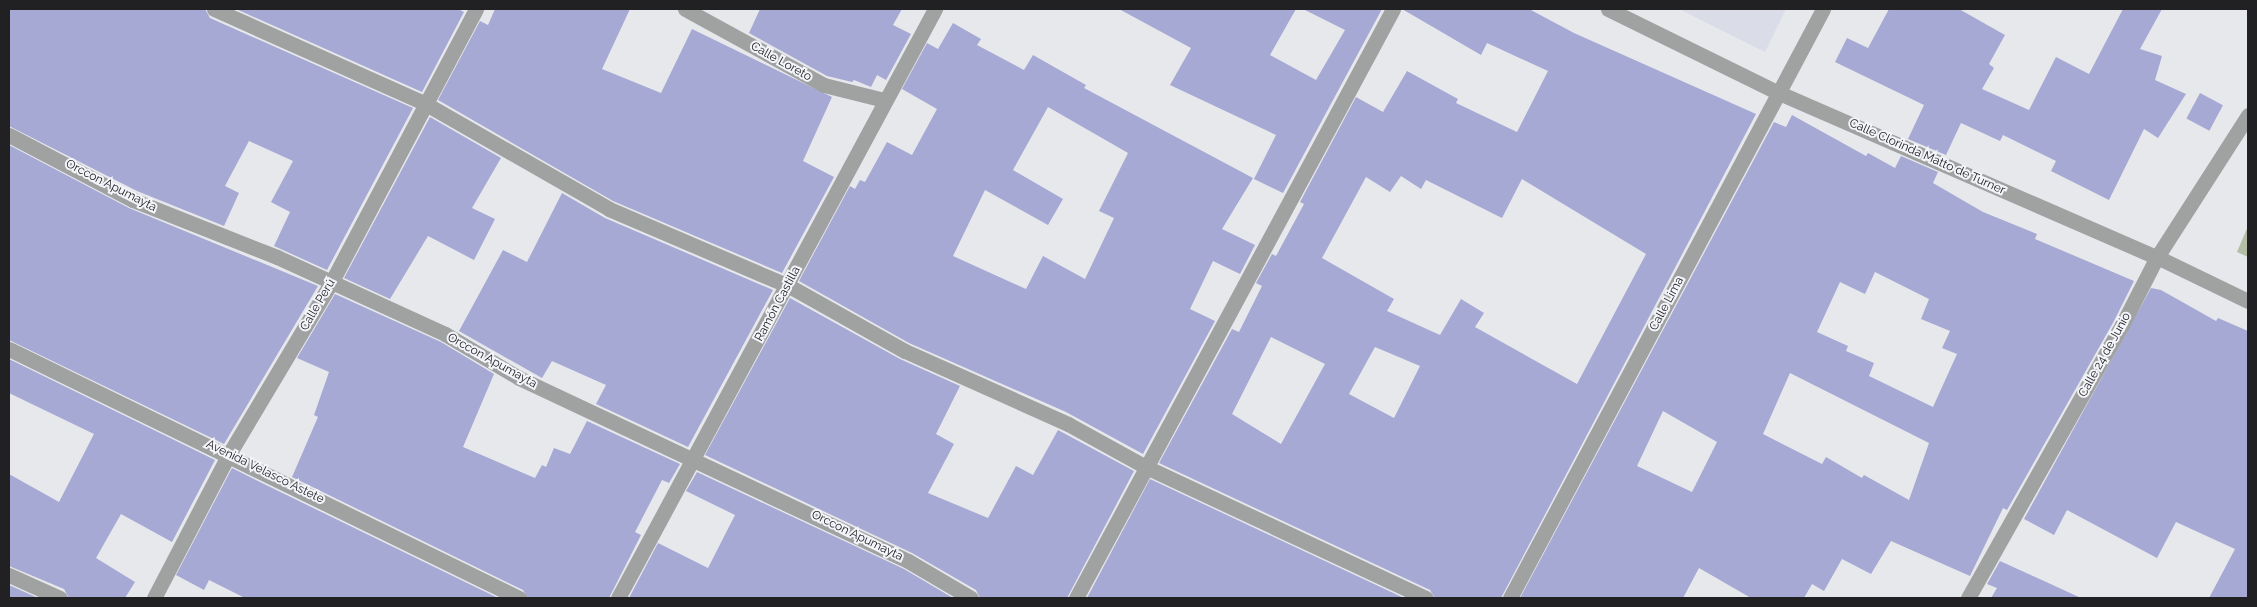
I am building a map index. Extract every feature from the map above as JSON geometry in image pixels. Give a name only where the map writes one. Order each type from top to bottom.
[{"type":"street","points":[[214,9],[426,104],[608,209],[789,286],[905,351],[1068,424],[1146,467],[1426,598]]},
{"type":"street","name":"Calle Perú","points":[[154,598],[229,454],[331,283],[476,9]]},
{"type":"street","name":"Calle Loreto","points":[[685,9],[824,85],[884,100]]},
{"type":"street","name":"Ramón Castilla","points":[[618,598],[789,286],[884,100],[935,9]]},
{"type":"street","points":[[1076,598],[1393,9]]},
{"type":"street","name":"Calle Clorinda Matto de Turner","points":[[1608,9],[1779,93],[2157,257],[2248,301]]},
{"type":"street","name":"Calle Lima","points":[[1510,598],[1823,9]]},
{"type":"street","name":"Calle 24 de Junio","points":[[1968,598],[2122,325],[2157,257],[2248,115]]},
{"type":"street","name":"Orccon Apumayta","points":[[9,134],[133,200],[277,257],[445,334],[519,378],[908,561],[971,598]]},
{"type":"street","name":"Avenida Velasco Astete","points":[[9,349],[229,454],[519,598]]},
{"type":"street","points":[[9,575],[60,598]]},
{"type":"shaded area","points":[[1679,9],[1786,9],[1765,52]]},
{"type":"green space","points":[[2248,226],[2248,257],[2237,252]]},
{"type":"building","points":[[9,9],[205,9],[210,18],[413,108],[327,270],[274,246],[290,212],[271,202],[293,161],[249,141],[225,186],[239,193],[224,226],[137,191],[9,126]]},
{"type":"building","points":[[236,9],[458,9],[464,12],[422,92]]},
{"type":"building","points":[[495,9],[630,9],[602,69],[661,93],[692,29],[832,97],[803,161],[834,177],[782,273],[613,201],[438,100],[480,21],[488,25]]},
{"type":"building","points":[[760,9],[902,9],[893,25],[911,34],[886,80],[877,75],[871,87],[854,80],[852,82],[827,76],[749,33]]},
{"type":"building","points":[[1119,9],[1296,9],[1270,55],[1316,80],[1345,30],[1303,9],[1382,9],[1283,193],[1254,179],[1276,135],[1170,85],[1191,48]]},
{"type":"building","points":[[1402,9],[1529,9],[1574,33],[1756,114],[1501,598],[1435,598],[1430,590],[1159,463],[1232,329],[1239,332],[1262,286],[1256,283],[1272,254],[1276,256],[1304,204],[1300,202],[1356,97],[1383,112],[1407,71],[1458,99],[1456,103],[1517,132],[1548,71],[1487,43],[1481,55]],"holes":[[[1401,176],[1421,189],[1426,180],[1502,218],[1522,179],[1646,254],[1577,384],[1475,327],[1484,313],[1461,299],[1440,335],[1387,311],[1394,299],[1322,258],[1366,177],[1390,192]],[[1271,337],[1325,364],[1281,444],[1232,414]],[[1375,347],[1420,366],[1394,418],[1349,394]]]},
{"type":"building","points":[[1889,9],[1959,9],[2005,35],[1989,64],[1994,68],[1982,89],[2029,110],[2056,57],[2089,74],[2123,9],[2162,9],[2140,49],[2162,56],[2155,80],[2186,94],[2158,138],[2144,129],[2109,200],[2051,171],[2056,161],[2003,135],[2000,141],[1961,123],[1946,155],[1908,139],[1924,105],[1835,62],[1847,38],[1868,48]]},
{"type":"building","points":[[953,23],[981,39],[977,45],[1024,70],[1033,55],[1086,85],[1084,88],[1253,178],[1222,229],[1255,245],[1240,274],[1213,261],[1190,309],[1215,321],[1143,454],[1066,412],[909,343],[799,281],[850,186],[855,189],[860,180],[865,182],[887,142],[912,155],[937,109],[902,89],[927,43],[938,49]],"holes":[[[1048,107],[1128,153],[1099,211],[1114,218],[1085,279],[1043,256],[1026,289],[953,256],[985,190],[1048,225],[1063,199],[1013,170]]]},
{"type":"building","points":[[2200,93],[2223,105],[2209,131],[2186,119]]},
{"type":"building","points":[[1792,115],[1866,156],[1868,153],[1895,168],[1901,156],[1938,172],[1933,183],[1983,212],[2037,234],[2035,239],[2134,281],[2114,321],[2007,510],[2003,508],[1970,576],[1891,541],[1871,574],[1842,559],[1824,591],[1812,584],[1804,598],[1751,598],[1699,568],[1683,598],[1520,598],[1774,122],[1786,127]],"holes":[[[1875,272],[1929,299],[1921,319],[1950,331],[1942,348],[1957,354],[1933,407],[1869,376],[1874,363],[1846,351],[1848,346],[1817,332],[1840,282],[1865,294]],[[1790,373],[1929,443],[1909,500],[1864,475],[1862,478],[1826,457],[1822,464],[1763,434]],[[1663,411],[1717,442],[1692,492],[1637,466]]]},
{"type":"building","points":[[430,117],[501,158],[472,208],[495,219],[474,260],[428,236],[390,299],[344,278]]},
{"type":"building","points":[[9,145],[129,208],[318,286],[224,444],[9,340]]},
{"type":"building","points":[[562,193],[605,218],[773,290],[688,447],[596,404],[606,385],[552,361],[542,378],[459,331],[503,250],[527,262]]},
{"type":"building","points":[[2151,288],[2161,290],[2216,321],[2218,318],[2248,331],[2248,598],[2209,598],[2235,549],[2176,522],[2157,558],[2067,510],[2054,535],[2024,519]]},
{"type":"building","points":[[335,294],[441,342],[494,374],[463,447],[535,478],[542,465],[546,467],[554,448],[570,454],[587,421],[680,464],[669,483],[662,480],[635,532],[641,535],[609,598],[528,598],[523,590],[292,477],[318,417],[314,415],[329,372],[297,358]]},
{"type":"building","points":[[790,298],[900,359],[960,386],[936,434],[954,444],[928,493],[988,518],[1016,466],[1033,475],[1058,430],[1134,471],[1067,598],[980,598],[976,590],[912,553],[705,455]]},
{"type":"building","points":[[9,359],[215,460],[172,542],[121,514],[96,558],[135,582],[125,598],[69,598],[64,589],[9,566],[9,474],[59,502],[94,434],[9,393]]},
{"type":"building","points":[[232,468],[498,598],[245,598],[209,580],[204,590],[176,575]]},
{"type":"building","points":[[697,472],[904,569],[953,598],[629,598],[658,543],[708,568],[735,515],[686,491]]},
{"type":"building","points":[[1150,479],[1404,598],[1087,598]]},
{"type":"building","points":[[2000,561],[2081,598],[1991,598],[1997,588],[1987,584]]},
{"type":"building","points":[[9,585],[38,598],[9,598]]}]
